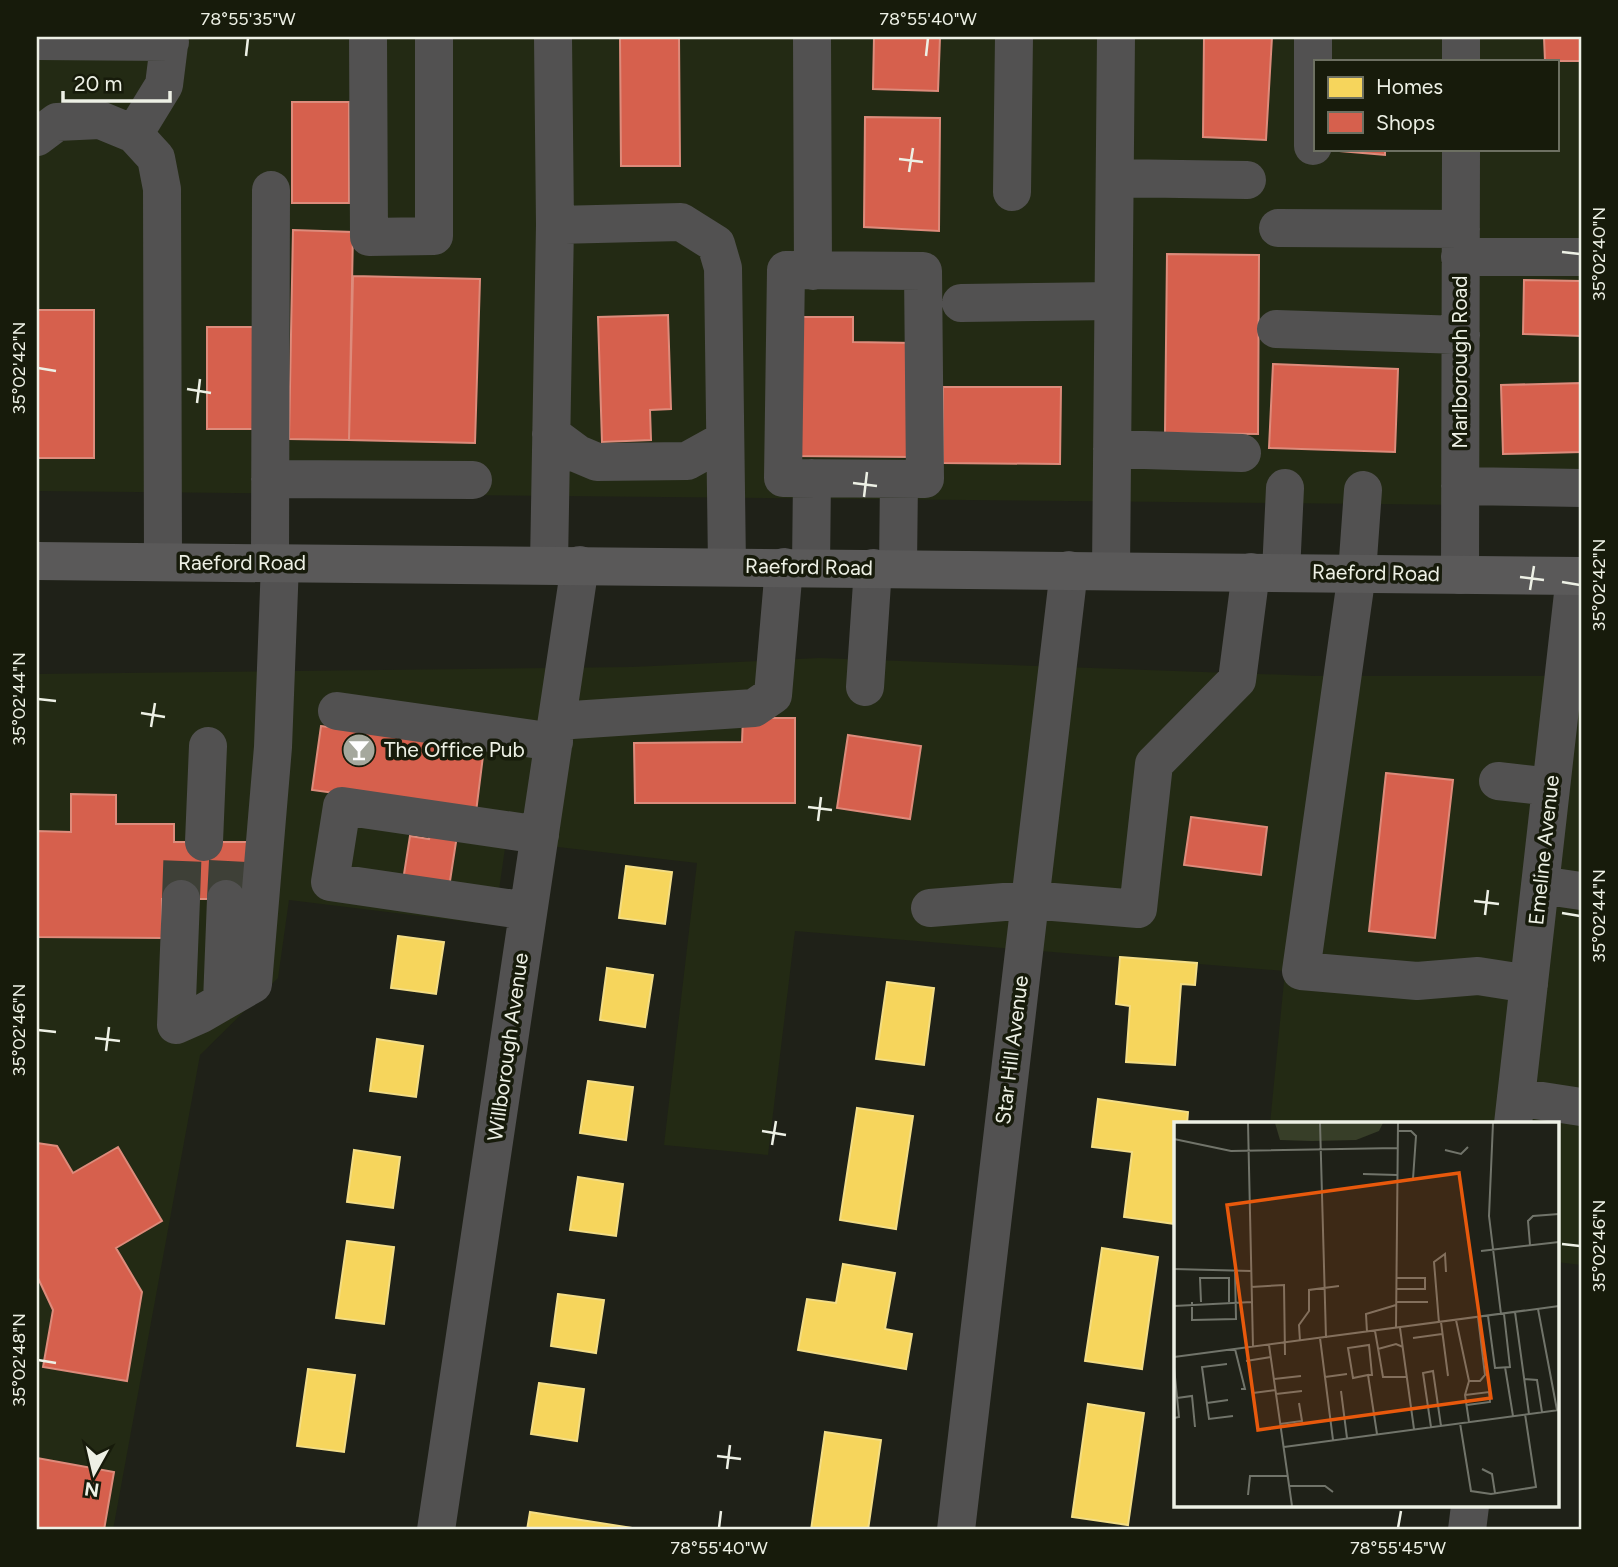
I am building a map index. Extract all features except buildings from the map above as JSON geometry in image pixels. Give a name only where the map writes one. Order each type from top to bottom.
[{"type":"main road","name":"Raeford Road","points":[[37,561],[1578,576]]},
{"type":"street","points":[[368,37],[369,237],[434,236],[434,37]]},
{"type":"street","name":"Willborough Avenue","points":[[436,1530],[555,732],[564,565],[551,435],[555,225],[553,37]]},
{"type":"street","points":[[812,37],[813,271]]},
{"type":"street","points":[[1012,192],[1014,37]]},
{"type":"street","points":[[1111,570],[1116,37]]},
{"type":"street","points":[[1313,37],[1313,146]]},
{"type":"street","points":[[1461,37],[1461,60]]},
{"type":"street","points":[[37,41],[170,40],[164,85],[134,134]]},
{"type":"street","points":[[37,137],[57,122],[100,120],[134,134],[156,158],[162,189],[163,562]]},
{"type":"street","name":"Marlborough Road","points":[[1460,575],[1461,150]]},
{"type":"street","points":[[1115,178],[1247,180]]},
{"type":"street","points":[[200,1013],[253,984],[274,747],[275,563],[270,479],[271,190]]},
{"type":"street","points":[[555,225],[681,222],[716,244],[723,268],[727,566]]},
{"type":"street","points":[[1278,228],[1461,243],[1581,257]]},
{"type":"street","points":[[786,270],[813,271],[923,271],[925,479],[783,478],[786,270]]},
{"type":"street","points":[[961,303],[1114,301]]},
{"type":"street","points":[[1276,329],[1461,335]]},
{"type":"street","points":[[551,435],[578,454],[597,462],[687,461],[725,440]]},
{"type":"street","points":[[1112,449],[1242,453]]},
{"type":"street","points":[[337,712],[555,732],[754,708],[773,695],[812,478]]},
{"type":"street","points":[[270,479],[472,480]]},
{"type":"street","points":[[865,688],[900,479]]},
{"type":"street","points":[[1460,486],[1581,488]]},
{"type":"street","points":[[930,908],[1029,900],[1138,909],[1154,764],[1237,680],[1285,488]]},
{"type":"street","points":[[1363,490],[1357,573],[1301,971],[1417,981],[1478,976],[1529,984]]},
{"type":"street","name":"Star Hill Avenue","points":[[956,1530],[1069,570]]},
{"type":"street","name":"Emeline Avenue","points":[[1515,1111],[1578,576]]},
{"type":"street","points":[[205,834],[220,746]]},
{"type":"street","points":[[1498,780],[1551,788]]},
{"type":"street","points":[[528,911],[330,882],[342,806],[540,835]]},
{"type":"street","points":[[1540,885],[1581,891]]},
{"type":"street","points":[[200,1013],[203,899],[200,1013]]},
{"type":"street","points":[[1515,1111],[1581,1107]]},
{"type":"street","points":[[1467,1530],[1470,1508]]},
{"type":"shaded area","points":[[37,37],[1581,37],[1581,506],[37,491]]},
{"type":"shaded area","points":[[819,658],[1315,676],[1581,676],[1581,1265],[1558,1262],[1558,1122],[1270,1122],[1285,971],[795,931],[768,1155],[664,1145],[697,863],[506,841],[494,925],[289,900],[278,978],[200,1055],[113,1530],[37,1530],[37,674],[632,667]]},
{"type":"tunnel","points":[[181,899],[183,842]]},
{"type":"tunnel","points":[[226,899],[229,842]]},
{"type":"place","name":"The Office Pub","points":[[359,750]]}]
